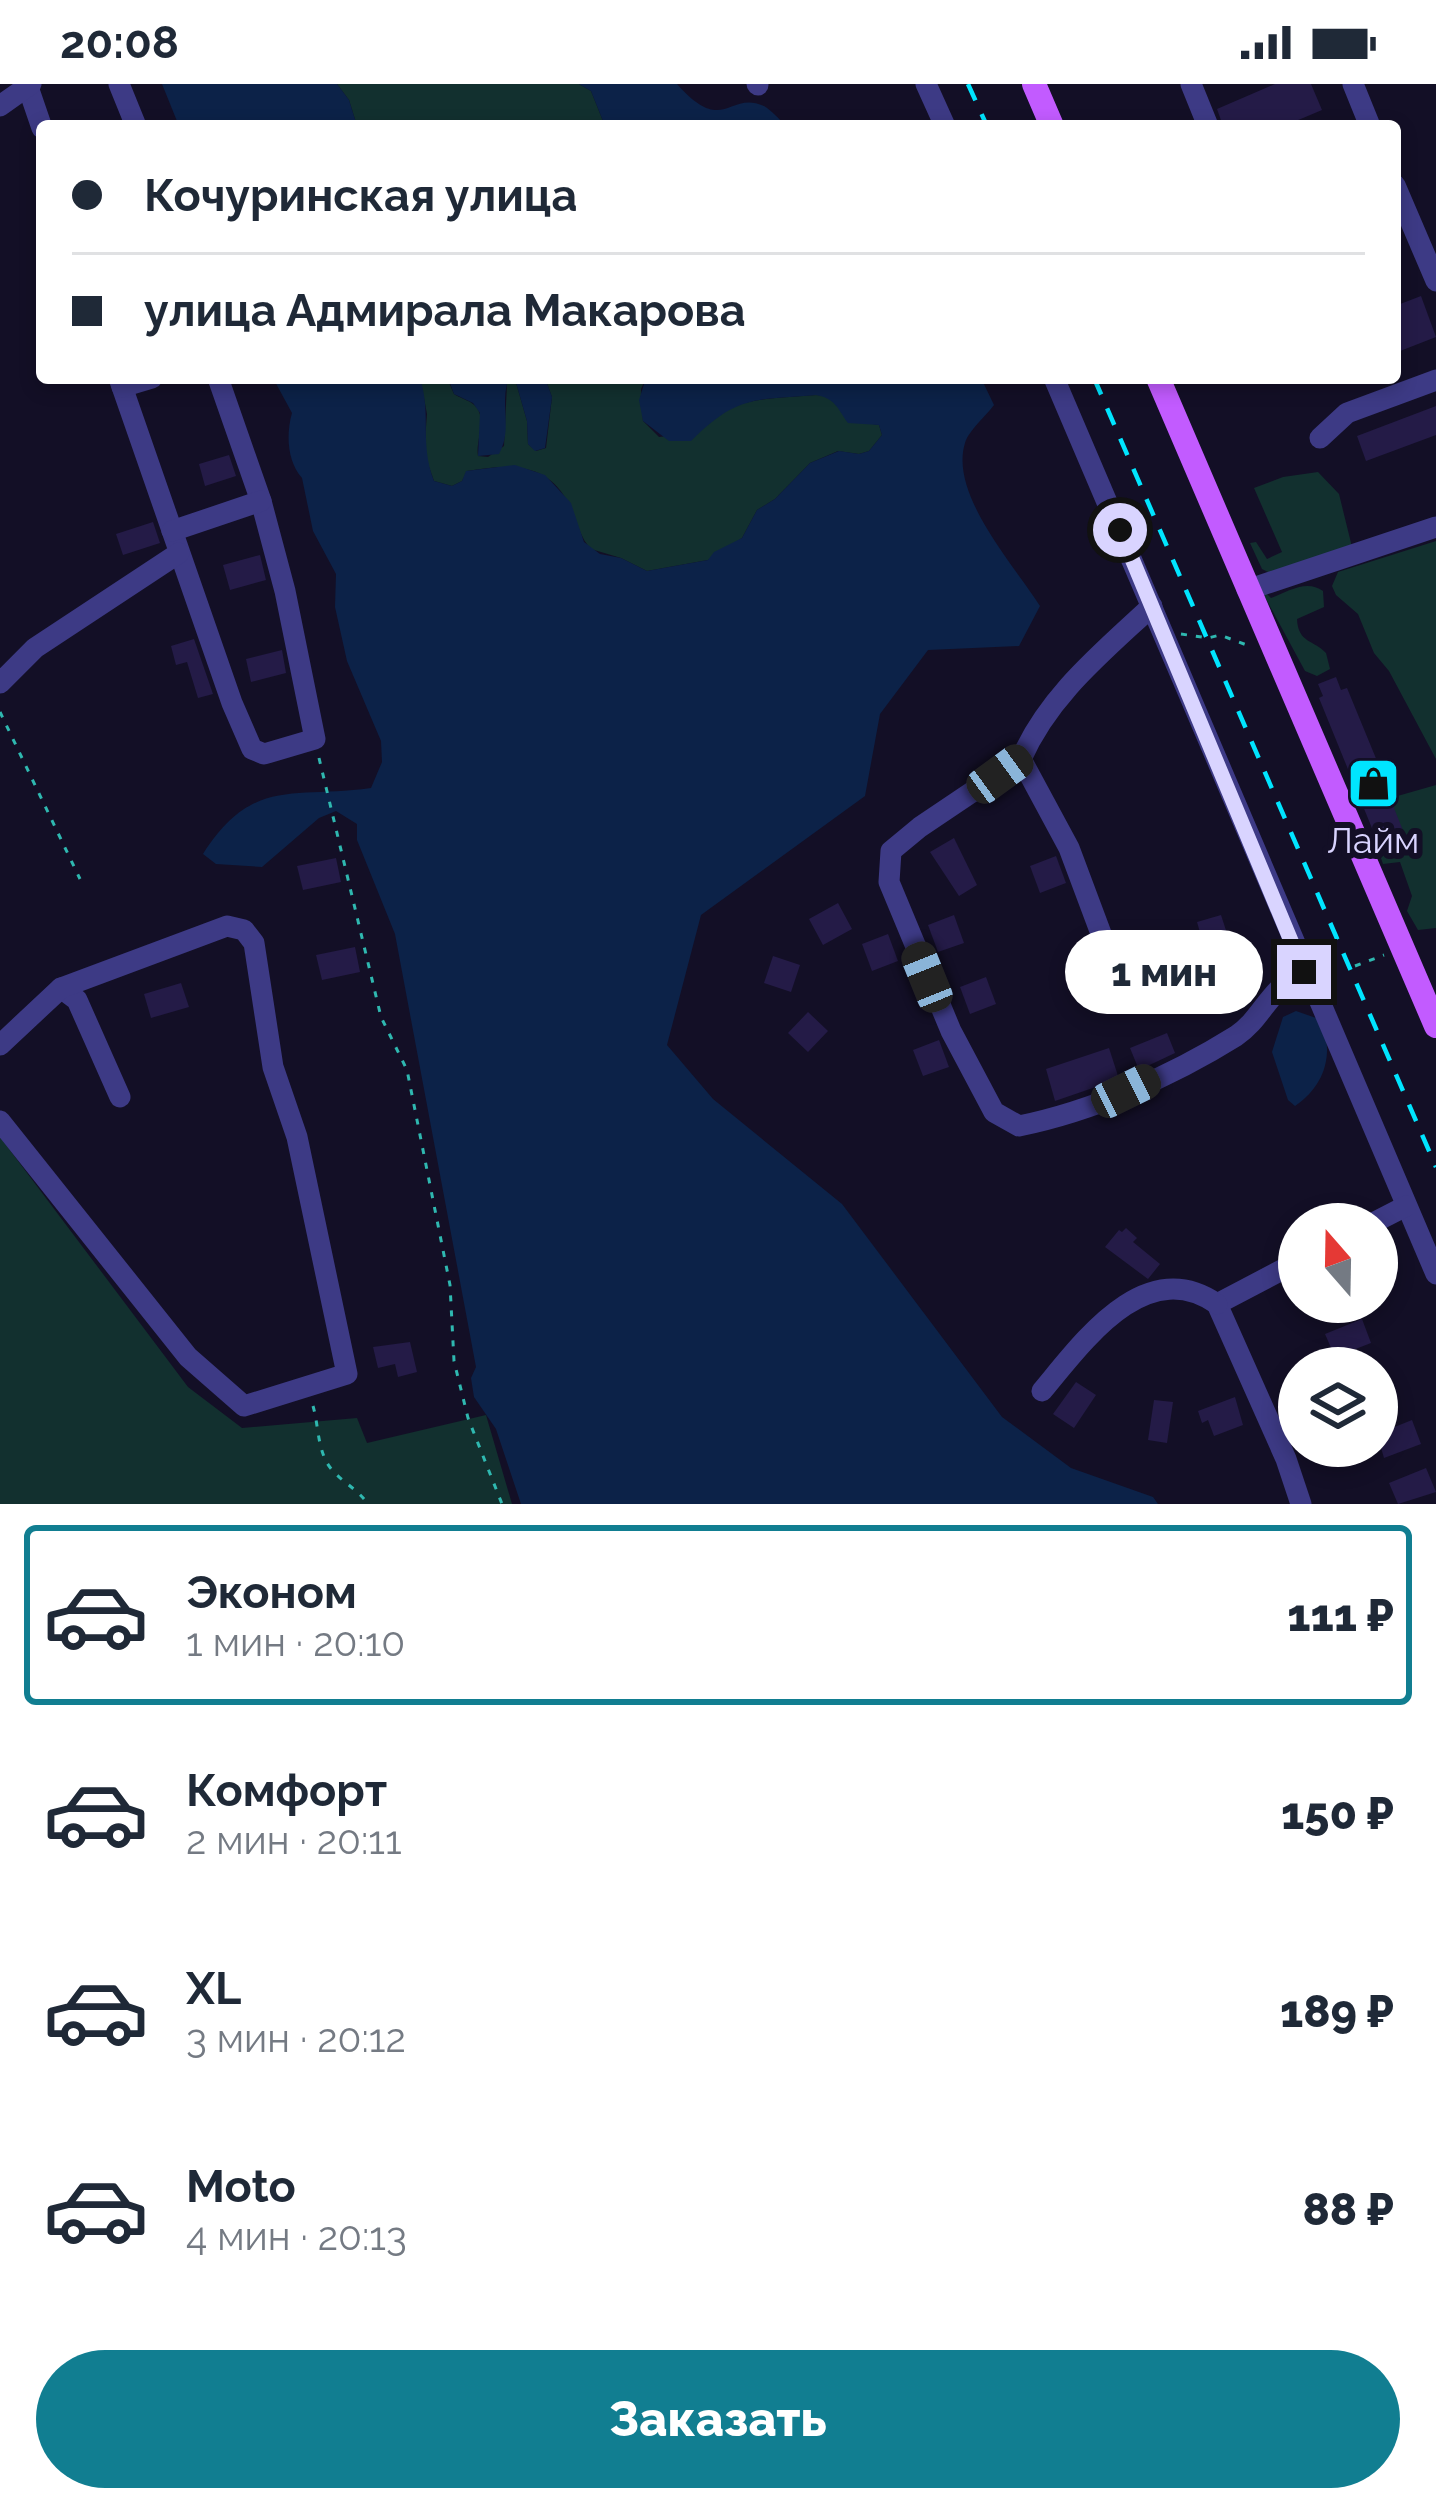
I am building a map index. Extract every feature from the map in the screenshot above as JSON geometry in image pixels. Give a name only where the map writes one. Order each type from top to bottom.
[{"type":"main road","points":[[1034,84],[1049,120]]},
{"type":"main road","points":[[1161,384],[1436,1026]]},
{"type":"street","points":[[119,84],[134,120]]},
{"type":"street","points":[[926,84],[942,120]]},
{"type":"street","points":[[1191,84],[1206,120]]},
{"type":"street","points":[[1353,84],[1368,120]]},
{"type":"street","points":[[0,106],[29,85],[40,120]]},
{"type":"street","points":[[1401,198],[1435,275]]},
{"type":"street","points":[[1320,438],[1347,413],[1436,380]]},
{"type":"street","points":[[122,384],[232,703],[253,749],[264,754],[315,739],[261,501],[220,384]]},
{"type":"street","points":[[1057,384],[1436,1274]]},
{"type":"street","points":[[0,683],[35,648],[176,542],[261,501]]},
{"type":"street","points":[[1247,590],[1436,527]]},
{"type":"street","points":[[1152,606],[1069,683],[1021,759],[920,826],[892,851],[889,882],[951,1031],[994,1112],[1019,1126],[1058,1118],[1126,1091],[1240,1034],[1268,998],[1304,972]]},
{"type":"street","points":[[1021,759],[1069,848],[1112,963]]},
{"type":"street","points":[[0,1045],[61,988],[227,926],[244,930],[254,943],[273,1066],[297,1137],[347,1374],[244,1406],[188,1357],[0,1121]]},
{"type":"street","points":[[61,988],[77,1000],[120,1097]]},
{"type":"street","points":[[1398,1210],[1406,1206]]},
{"type":"street","points":[[1217,1304],[1278,1272]]},
{"type":"street","points":[[1042,1390],[1093,1331],[1142,1293],[1173,1289],[1204,1295],[1217,1304],[1301,1504]]},
{"type":"path","points":[[1163,631],[1208,638],[1220,635],[1259,649]]},
{"type":"path","points":[[0,712],[80,879]]},
{"type":"path","points":[[315,739],[381,1017],[406,1070],[450,1285],[454,1361],[469,1418],[502,1504]]},
{"type":"path","points":[[1354,966],[1374,959]]},
{"type":"path","points":[[286,1392],[302,1395],[315,1408],[324,1457],[368,1504]]},
{"type":"green space","points":[[337,84],[579,84],[591,91],[603,120],[355,120]]},
{"type":"green space","points":[[421,384],[450,384],[454,394],[478,409],[478,456],[488,457],[504,446],[507,384],[516,384],[528,444],[536,451],[546,448],[552,397],[547,384],[643,384],[643,421],[659,437],[698,433],[737,405],[816,395],[827,396],[853,419],[879,425],[882,435],[869,451],[838,451],[810,463],[775,499],[757,510],[742,538],[708,560],[647,571],[591,549],[561,491],[539,473],[497,467],[467,471],[452,486],[434,481],[424,453],[427,414]]},
{"type":"green space","points":[[1318,472],[1339,494],[1352,547],[1270,573],[1262,569],[1250,543],[1256,542],[1267,559],[1282,552],[1254,488],[1283,477]]},
{"type":"green space","points":[[1436,541],[1436,759],[1389,671],[1374,653],[1358,614],[1332,586],[1338,572]]},
{"type":"green space","points":[[1259,586],[1271,598],[1304,586],[1323,591],[1324,607],[1297,619],[1303,637],[1326,653],[1330,669],[1317,676],[1305,671]]},
{"type":"green space","points":[[1436,785],[1436,928],[1418,930],[1407,911],[1412,896],[1400,862],[1383,864],[1381,858],[1404,833],[1387,799]]},
{"type":"green space","points":[[0,1137],[188,1387],[242,1428],[357,1418],[367,1443],[486,1415],[512,1504],[0,1504]]},
{"type":"water","points":[[162,84],[337,84],[355,120],[177,120]]},
{"type":"water","points":[[579,84],[677,84],[705,108],[752,103],[780,120],[603,120],[591,91]]},
{"type":"water","points":[[276,384],[421,384],[434,481],[452,486],[462,481],[466,471],[515,465],[545,475],[571,503],[584,542],[600,554],[647,571],[708,560],[742,538],[757,510],[775,499],[810,463],[839,451],[869,451],[882,435],[879,425],[848,423],[832,401],[816,395],[748,403],[721,415],[691,441],[669,441],[643,421],[639,400],[644,384],[984,384],[994,405],[965,443],[966,484],[987,528],[1040,606],[1019,646],[928,650],[880,714],[865,796],[701,915],[667,1045],[713,1099],[842,1204],[1002,1417],[1071,1468],[1153,1497],[1158,1504],[521,1504],[496,1429],[474,1397],[471,1378],[476,1367],[395,934],[357,840],[357,824],[336,811],[319,818],[262,867],[216,864],[203,854],[221,829],[258,802],[297,793],[371,788],[382,762],[381,741],[347,661],[335,607],[336,574],[313,531],[302,478],[291,456],[292,413]]},
{"type":"water","points":[[450,384],[507,384],[505,437],[499,454],[478,456],[480,413],[473,403],[454,394]]},
{"type":"water","points":[[516,384],[547,384],[552,397],[545,448],[535,451],[528,444]]},
{"type":"water","points":[[1296,1011],[1319,1019],[1327,1055],[1314,1088],[1295,1106],[1288,1100],[1272,1052],[1283,1017]]},
{"type":"building","points":[[1275,84],[1311,84],[1322,110],[1298,120],[1221,120],[1217,109]]},
{"type":"building","points":[[1421,296],[1436,337],[1401,351],[1401,304]]},
{"type":"building","points":[[1436,406],[1436,435],[1366,461],[1357,436]]},
{"type":"building","points":[[229,455],[236,476],[205,486],[199,464]]},
{"type":"building","points":[[153,522],[160,543],[123,555],[116,534]]},
{"type":"building","points":[[260,555],[266,580],[230,590],[223,565]]},
{"type":"building","points":[[194,639],[213,694],[198,698],[187,662],[176,665],[171,646]]},
{"type":"building","points":[[282,650],[286,673],[251,682],[246,659]]},
{"type":"building","points":[[1336,677],[1341,690],[1347,688],[1396,795],[1390,798],[1404,833],[1378,843],[1319,698],[1323,696],[1318,684]]},
{"type":"building","points":[[954,838],[977,885],[959,896],[930,852]]},
{"type":"building","points":[[1056,856],[1066,883],[1040,893],[1030,866]]},
{"type":"building","points":[[336,858],[341,882],[303,890],[297,866]]},
{"type":"building","points":[[838,903],[852,929],[823,945],[809,919]]},
{"type":"building","points":[[954,915],[964,943],[938,952],[928,925]]},
{"type":"building","points":[[1221,915],[1233,952],[1208,960],[1197,922]]},
{"type":"building","points":[[888,934],[898,961],[872,971],[862,944]]},
{"type":"building","points":[[355,947],[360,972],[322,980],[316,955]]},
{"type":"building","points":[[773,956],[800,965],[791,992],[764,983]]},
{"type":"building","points":[[986,977],[996,1004],[970,1014],[960,987]]},
{"type":"building","points":[[181,983],[189,1007],[151,1018],[144,994]]},
{"type":"building","points":[[808,1012],[828,1031],[808,1052],[788,1033]]},
{"type":"building","points":[[1167,1033],[1175,1053],[1139,1070],[1130,1048]]},
{"type":"building","points":[[939,1040],[949,1067],[923,1076],[913,1050]]},
{"type":"building","points":[[1109,1048],[1119,1079],[1055,1101],[1046,1069]]},
{"type":"building","points":[[1126,1228],[1137,1238],[1133,1242],[1160,1264],[1148,1279],[1105,1247]]},
{"type":"building","points":[[1364,1323],[1371,1343],[1331,1347],[1325,1334]]},
{"type":"building","points":[[410,1342],[417,1372],[398,1377],[395,1364],[378,1368],[373,1347]]},
{"type":"building","points":[[1076,1382],[1096,1395],[1074,1428],[1053,1414]]},
{"type":"building","points":[[1235,1397],[1243,1425],[1214,1436],[1198,1411]]},
{"type":"building","points":[[1154,1400],[1173,1402],[1167,1443],[1148,1440]]},
{"type":"building","points":[[1412,1420],[1421,1444],[1398,1453],[1398,1426]]},
{"type":"building","points":[[1426,1468],[1436,1492],[1398,1504],[1389,1483]]},
{"type":"railway","points":[[968,84],[984,120]]},
{"type":"railway","points":[[1097,384],[1436,1167]]},
{"type":"place","name":"Лайм","points":[[1373,784]]},
{"type":"route","points":[[1120,530],[1304,972]]}]
